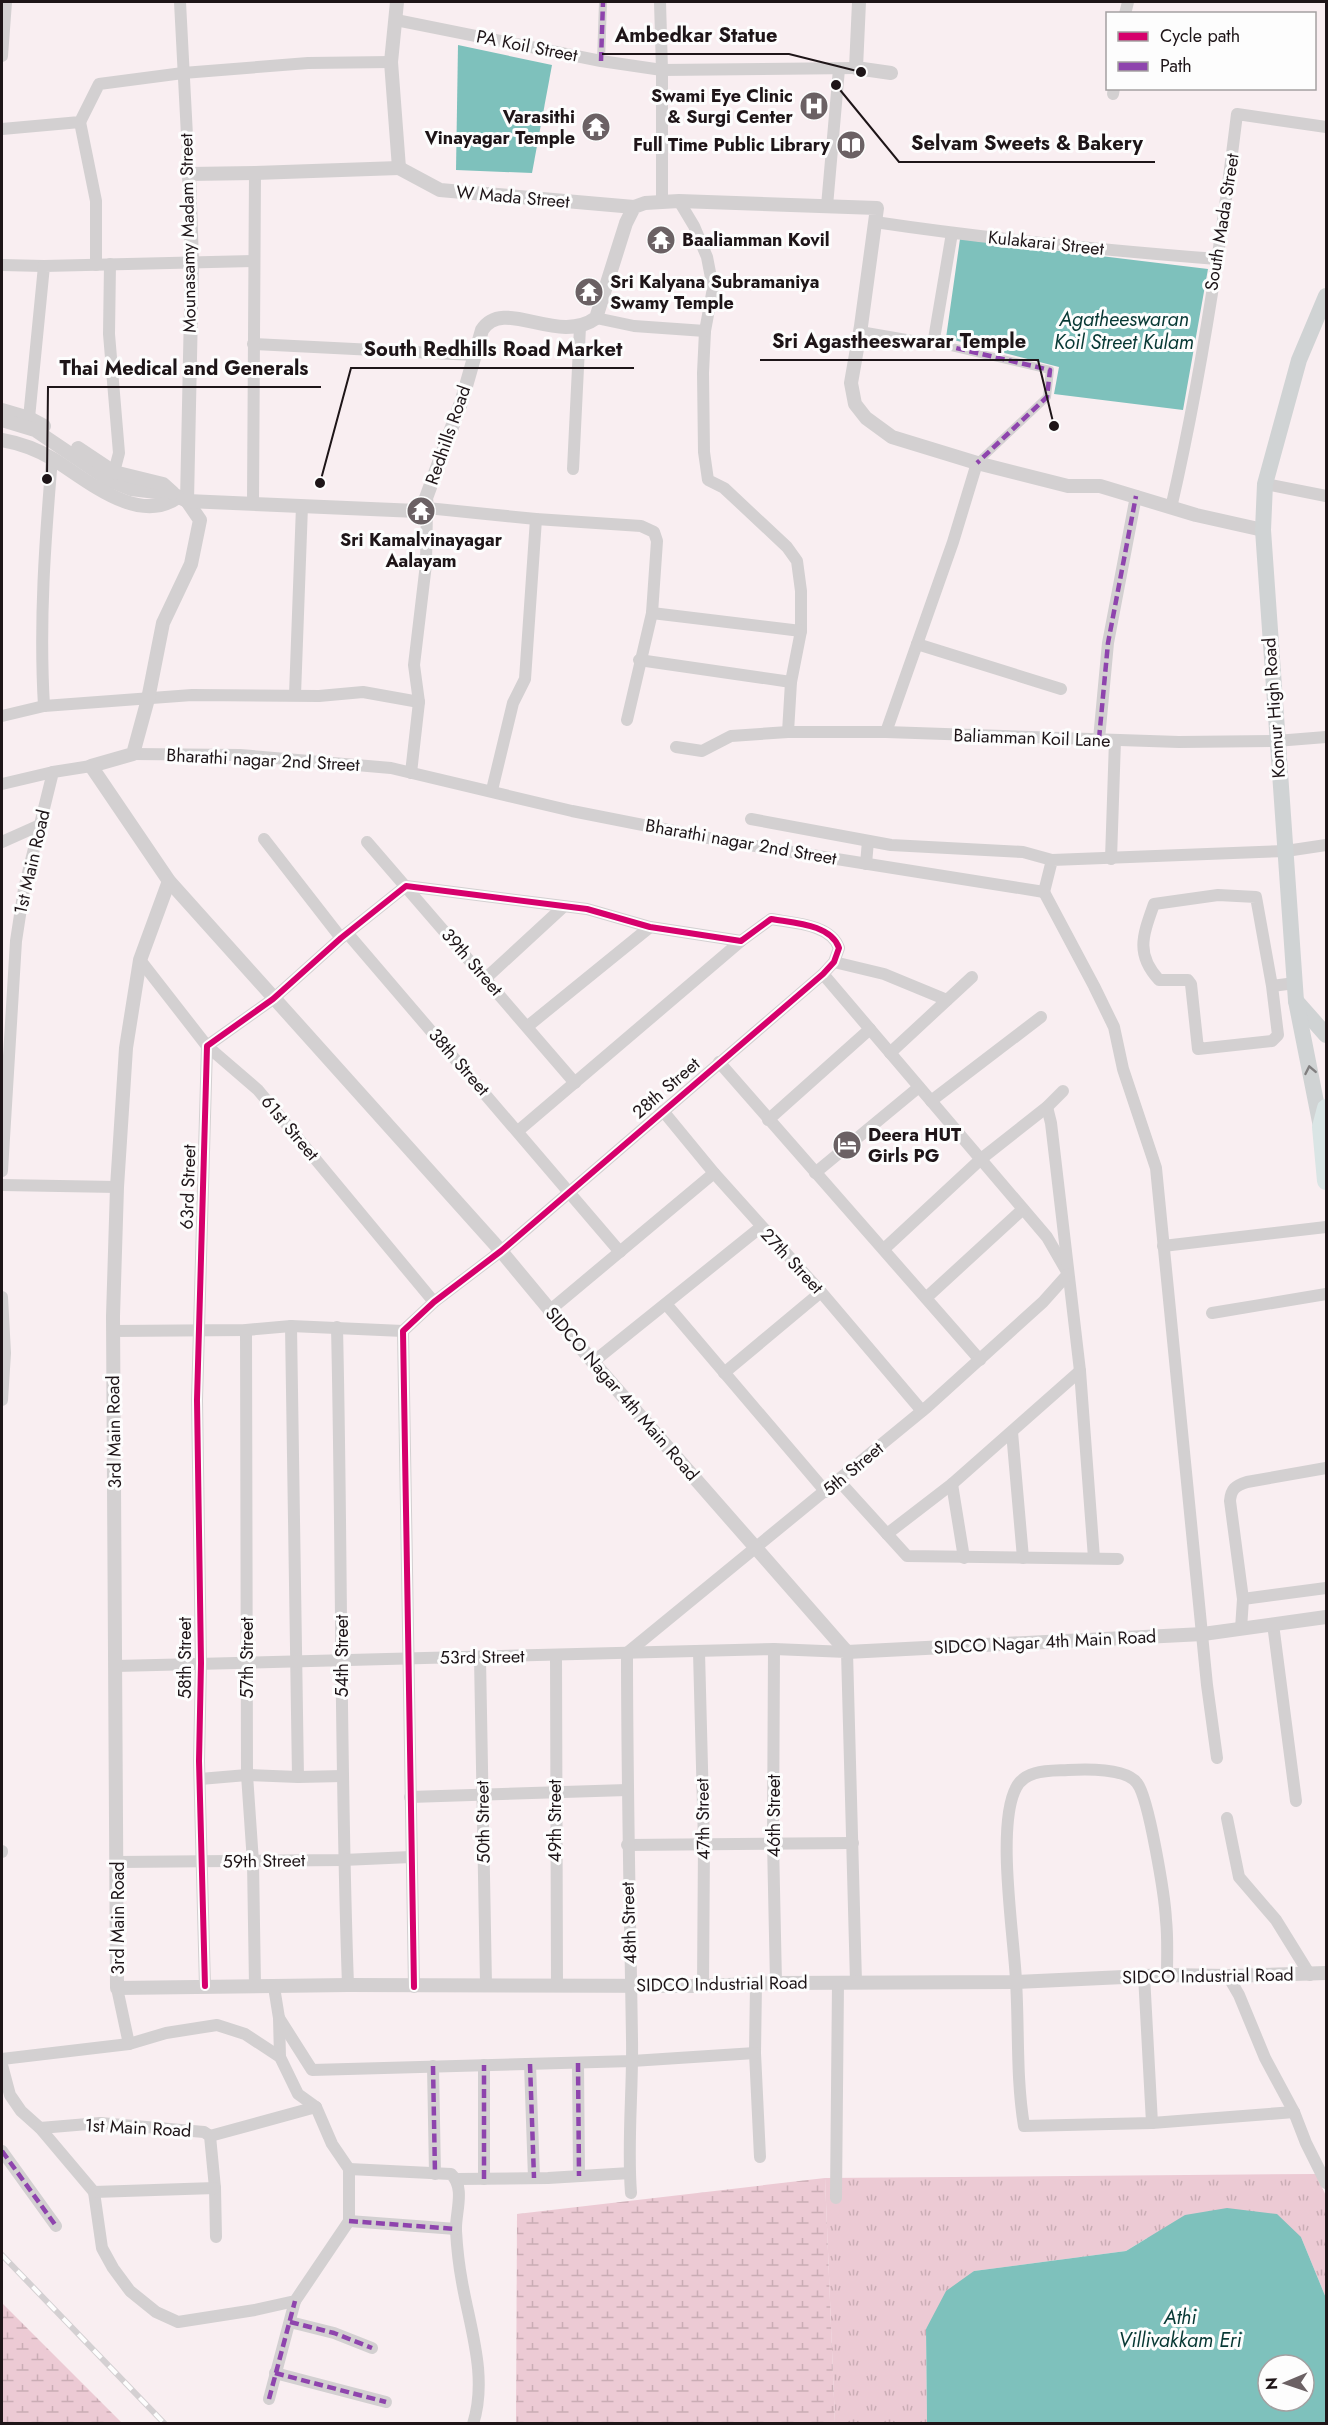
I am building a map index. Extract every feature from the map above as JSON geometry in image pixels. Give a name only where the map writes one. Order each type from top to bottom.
[{"type":"main road","name":"Konnur High Road","points":[[1325,1114],[1296,1000],[1294,983],[1263,530],[1265,484],[1299,360],[1319,329],[1326,296]]},
{"type":"main road","points":[[1296,1000],[1326,1035]]},
{"type":"main road","points":[[1325,1114],[1326,1181]]},
{"type":"street","points":[[2,56],[6,2]]},
{"type":"street","name":"Mounasamy Madam Street","points":[[179,497],[192,262],[180,2]]},
{"type":"street","points":[[189,174],[399,168],[391,62],[396,2]]},
{"type":"street","points":[[601,61],[603,2]]},
{"type":"street","points":[[660,2],[662,201]]},
{"type":"street","points":[[859,2],[856,68],[891,73]]},
{"type":"street","name":"PA Koil Street","points":[[396,20],[601,61],[662,70],[856,68]]},
{"type":"street","points":[[96,265],[96,201],[80,122],[99,84],[308,63],[391,62]]},
{"type":"street","points":[[827,206],[839,69]]},
{"type":"street","name":"South Mada Street","points":[[1171,508],[1184,452],[1217,259],[1238,114],[1326,127]]},
{"type":"street","points":[[2,129],[80,122]]},
{"type":"street","name":"W Mada Street","points":[[399,168],[440,190],[634,207]]},
{"type":"street","points":[[253,502],[255,173]]},
{"type":"street","points":[[679,201],[694,226],[707,257],[713,288],[705,331],[704,452],[708,480],[724,488],[787,547],[797,561],[801,591],[801,631],[792,682],[788,732]]},
{"type":"street","points":[[596,318],[626,223],[634,207],[645,202],[827,206],[876,215],[851,383],[855,404],[866,418],[892,437],[977,463],[1068,486],[1100,486],[1171,508],[1263,530]]},
{"type":"street","name":"Kulakarai Street","points":[[876,215],[952,233],[1217,259]]},
{"type":"street","points":[[930,342],[936,333],[952,233]]},
{"type":"street","points":[[2,265],[253,261]]},
{"type":"street","points":[[110,264],[109,334],[119,436],[119,453],[114,472]]},
{"type":"street","points":[[29,418],[44,266]]},
{"type":"street","name":"Redhills Road","points":[[2,420],[35,430],[109,480],[131,489],[179,497],[417,511],[427,508],[426,498],[462,400],[482,330],[487,323],[502,316],[554,327],[580,327]]},
{"type":"street","points":[[573,469],[580,327],[596,318],[634,326],[705,331]]},
{"type":"street","points":[[860,332],[930,342],[1050,370],[1047,397],[977,463],[953,542],[886,732]]},
{"type":"street","points":[[253,344],[474,355]]},
{"type":"street","points":[[2,410],[29,418],[114,472],[163,484],[179,497],[200,520],[191,564],[163,623],[148,699],[133,754],[91,766],[53,771],[2,784]]},
{"type":"street","points":[[2,440],[16,442],[52,458],[109,496],[132,503],[152,504],[170,502],[179,497]]},
{"type":"street","points":[[44,706],[40,647],[44,554],[52,458]]},
{"type":"street","points":[[1265,484],[1326,496]]},
{"type":"street","points":[[1099,739],[1108,643],[1136,496]]},
{"type":"street","points":[[295,695],[302,506]]},
{"type":"street","points":[[411,773],[419,702],[414,665],[426,564],[427,508],[536,519],[641,526],[654,532],[657,541],[652,613],[639,660],[627,720]]},
{"type":"street","points":[[492,790],[513,703],[525,679],[536,519]]},
{"type":"street","points":[[652,613],[801,631]]},
{"type":"street","points":[[917,644],[1061,689]]},
{"type":"street","points":[[639,660],[792,682]]},
{"type":"street","points":[[2,716],[44,706],[192,695],[319,696],[363,693],[419,702]]},
{"type":"street","name":"Baliamman Koil Lane","points":[[676,747],[702,751],[731,736],[788,732],[886,732],[1179,742],[1276,741],[1326,737]]},
{"type":"street","points":[[1111,859],[1115,740]]},
{"type":"street","name":"Bharathi nagar 2nd Street","points":[[133,754],[240,755],[391,768],[492,790],[572,811],[712,839],[1044,892]]},
{"type":"street","name":"SIDCO Nagar 4th Main Road","points":[[91,766],[169,881],[501,1251],[593,1362],[847,1652],[1203,1634],[1326,1617]]},
{"type":"street","name":"1st Main Road","points":[[2,1170],[5,1046],[16,941],[24,889],[53,771]]},
{"type":"street","points":[[751,819],[891,845],[1023,852],[1052,860],[1286,851],[1326,845]]},
{"type":"street","points":[[2,842],[40,825]]},
{"type":"street","name":"38th Street","points":[[264,838],[345,936],[518,1131],[620,1252]]},
{"type":"street","points":[[866,864],[867,841]]},
{"type":"street","name":"39th Street","points":[[367,842],[575,1083]]},
{"type":"street","points":[[1052,860],[1044,892],[1114,1027],[1123,1070],[1156,1168],[1217,1758]]},
{"type":"street","name":"3rd Main Road","points":[[117,1988],[113,1330],[117,1187],[126,1048],[140,960],[169,881]]},
{"type":"street","points":[[207,1046],[273,999],[406,886],[562,908],[587,909],[650,927],[741,941]]},
{"type":"street","points":[[1218,895],[1256,897],[1272,986],[1278,1035],[1272,1041],[1198,1049],[1191,984],[1188,980],[1159,980],[1147,967],[1143,937],[1154,904],[1218,895]]},
{"type":"street","points":[[486,978],[562,908]]},
{"type":"street","points":[[518,1131],[771,918],[827,933],[836,941],[839,948],[834,962],[884,974],[947,1000]]},
{"type":"street","points":[[528,1026],[650,927]]},
{"type":"street","name":"61st Street","points":[[140,960],[207,1046],[258,1090],[434,1302]]},
{"type":"street","name":"28th Street","points":[[403,1330],[434,1302],[501,1251],[823,974],[834,962]]},
{"type":"street","points":[[823,974],[1047,1237],[1068,1274]]},
{"type":"street","points":[[890,1053],[972,977]]},
{"type":"street","points":[[1272,986],[1294,983]]},
{"type":"street","points":[[931,1101],[1041,1017]]},
{"type":"street","points":[[768,1120],[870,1029]]},
{"type":"street","name":"63rd Street","points":[[199,1329],[207,1046]]},
{"type":"street","points":[[719,1062],[980,1360]]},
{"type":"street","points":[[815,1173],[919,1086]]},
{"type":"street","points":[[884,1249],[981,1159],[1047,1107],[1063,1091]]},
{"type":"street","points":[[1047,1107],[1051,1124],[1080,1371],[1094,1558]]},
{"type":"street","name":"27th Street","points":[[663,1111],[714,1173],[821,1292],[922,1411]]},
{"type":"street","points":[[549,1311],[714,1173]]},
{"type":"street","points":[[2,1185],[117,1187]]},
{"type":"street","points":[[926,1298],[1023,1209]]},
{"type":"street","points":[[593,1362],[761,1227]]},
{"type":"street","points":[[1163,1246],[1326,1227]]},
{"type":"street","name":"5th Street","points":[[627,1653],[922,1411],[1043,1302],[1068,1274]]},
{"type":"street","points":[[724,1373],[821,1292]]},
{"type":"street","points":[[1212,1313],[1326,1294]]},
{"type":"street","points":[[2,1298],[5,1353],[2,1400]]},
{"type":"street","points":[[666,1304],[826,1492]]},
{"type":"street","points":[[113,1330],[246,1330],[291,1326],[403,1330],[414,1987]]},
{"type":"street","points":[[291,1326],[298,1777]]},
{"type":"street","name":"54th Street","points":[[337,1327],[344,1860],[348,1985]]},
{"type":"street","name":"58th Street","points":[[199,1329],[196,1400],[201,1663],[201,1863],[205,1986]]},
{"type":"street","name":"57th Street","points":[[246,1330],[247,1775],[253,1862],[255,1986]]},
{"type":"street","points":[[887,1534],[952,1484],[1080,1371]]},
{"type":"street","points":[[1012,1432],[1023,1558]]},
{"type":"street","points":[[1241,1629],[1243,1599],[1230,1501],[1231,1492],[1236,1486],[1247,1482],[1326,1468]]},
{"type":"street","points":[[839,1481],[907,1556],[1118,1559]]},
{"type":"street","points":[[952,1484],[964,1558]]},
{"type":"street","points":[[1243,1599],[1326,1588]]},
{"type":"street","points":[[1273,1624],[1296,1801]]},
{"type":"street","name":"53rd Street","points":[[116,1666],[774,1649],[847,1652]]},
{"type":"street","name":"46th Street","points":[[774,1649],[773,1842],[776,1983]]},
{"type":"street","name":"47th Street","points":[[699,1652],[704,1843],[703,1986]]},
{"type":"street","points":[[847,1652],[856,1982]]},
{"type":"street","name":"48th Street","points":[[627,1653],[627,1845],[632,2061],[631,2193]]},
{"type":"street","name":"49th Street","points":[[556,1655],[557,1986]]},
{"type":"street","name":"50th Street","points":[[480,1658],[486,1985]]},
{"type":"street","points":[[1167,1974],[1167,1920],[1146,1804],[1137,1783],[1125,1774],[1086,1769],[1036,1771],[1016,1786],[1008,1815],[1008,1874],[1016,1982],[1020,2099],[1024,2126],[1152,2123],[1294,2112]]},
{"type":"street","points":[[200,1779],[247,1775],[343,1776]]},
{"type":"street","points":[[410,1797],[627,1790]]},
{"type":"street","points":[[1227,1818],[1239,1877],[1276,1920],[1310,1975]]},
{"type":"street","points":[[627,1845],[853,1843]]},
{"type":"street","name":"59th Street","points":[[118,1862],[201,1863],[411,1857]]},
{"type":"street","name":"SIDCO Industrial Road","points":[[117,1988],[348,1985],[414,1987],[703,1986],[838,1982],[1016,1982],[1167,1974],[1228,1976],[1326,1973]]},
{"type":"street","points":[[1143,1975],[1152,2123]]},
{"type":"street","points":[[1228,1976],[1239,1995],[1265,2058],[1294,2112],[1326,2183]]},
{"type":"street","points":[[836,2198],[838,1982]]},
{"type":"street","points":[[756,1984],[755,2053],[760,2157]]},
{"type":"street","points":[[269,2399],[295,2301],[349,2221],[349,2169],[332,2144],[316,2107],[298,2094],[280,2057],[279,2018],[274,1986]]},
{"type":"street","points":[[117,1988],[129,2044]]},
{"type":"street","points":[[279,2018],[312,2070],[632,2061],[755,2053]]},
{"type":"street","points":[[2,2059],[129,2044],[166,2033],[218,2025],[245,2034],[280,2057]]},
{"type":"street","points":[[578,2063],[579,2176]]},
{"type":"street","points":[[530,2064],[534,2178]]},
{"type":"street","points":[[2,2065],[10,2095],[21,2111],[40,2128],[94,2192],[102,2248],[130,2291],[156,2312],[178,2322],[295,2301]]},
{"type":"street","points":[[484,2065],[484,2179]]},
{"type":"street","points":[[433,2066],[435,2174]]},
{"type":"street","points":[[210,2136],[316,2107]]},
{"type":"street","name":"1st Main Road","points":[[40,2128],[100,2123],[204,2132],[210,2136],[215,2188],[216,2237]]},
{"type":"street","points":[[2,2151],[56,2226]]},
{"type":"street","points":[[349,2169],[451,2174],[457,2179],[630,2173]]},
{"type":"street","points":[[457,2179],[459,2190],[456,2229],[461,2279],[480,2380],[478,2408],[473,2424]]},
{"type":"street","points":[[94,2192],[215,2188]]},
{"type":"street","points":[[349,2221],[456,2229]]},
{"type":"street","points":[[290,2322],[334,2333],[372,2348]]},
{"type":"street","points":[[275,2373],[386,2402]]},
{"type":"green space","points":[[1316,2174],[1326,2196],[1326,2298],[1301,2237],[1147,2238],[1126,2251],[974,2271],[926,2329],[927,2423],[835,2423],[825,2178]]},
{"type":"green space","points":[[825,2178],[835,2423],[516,2423],[517,2214]]},
{"type":"green space","points":[[2,2303],[122,2423],[2,2423]]},
{"type":"water","points":[[458,45],[552,65],[532,173],[456,170]]},
{"type":"water","name":"Agatheeswaran Koil Street Kulam","points":[[960,239],[1208,269],[1183,410],[1054,394],[1059,367],[946,338]]},
{"type":"water","name":"Athi Villivakkam Eri","points":[[1227,2208],[1277,2214],[1301,2237],[1326,2298],[1326,2423],[927,2423],[926,2329],[946,2291],[974,2271],[1126,2251],[1185,2215]]},
{"type":"railway","points":[[2,2255],[165,2424]]},
{"type":"marked path","points":[[601,61],[603,2]]},
{"type":"marked path","points":[[930,342],[1050,370],[1047,397],[977,463]]},
{"type":"marked path","points":[[1099,739],[1108,643],[1136,496]]},
{"type":"marked path","points":[[578,2063],[579,2176]]},
{"type":"marked path","points":[[530,2064],[534,2178]]},
{"type":"marked path","points":[[484,2065],[484,2179]]},
{"type":"marked path","points":[[433,2066],[435,2174]]},
{"type":"marked path","points":[[2,2151],[56,2226]]},
{"type":"marked path","points":[[349,2221],[456,2229]]},
{"type":"marked path","points":[[269,2399],[295,2301]]},
{"type":"marked path","points":[[290,2322],[334,2333],[372,2348]]},
{"type":"marked path","points":[[275,2373],[386,2402]]},
{"type":"cycle path","points":[[205,1986],[199,1761],[201,1663],[197,1400],[207,1046],[273,999],[341,938],[406,886],[587,909],[650,927],[741,941],[771,919],[820,929],[835,940],[839,948],[834,962],[823,974],[501,1251],[434,1302],[403,1331],[414,1987]]},
{"type":"place","name":"Ambedkar Statue","points":[[861,72]]},
{"type":"place","name":"Selvam Sweets & Bakery","points":[[836,85]]},
{"type":"place","name":"Swami Eye Clinic & Surgi Center","points":[[814,106]]},
{"type":"place","name":"Varasithi Vinayagar Temple","points":[[596,127]]},
{"type":"place","name":"Full Time Public Library","points":[[851,145]]},
{"type":"place","name":"Baaliamman Kovil","points":[[661,240]]},
{"type":"place","name":"Sri Kalyana Subramaniya Swamy Temple","points":[[589,292]]},
{"type":"place","name":"Sri Agastheeswarar Temple","points":[[1054,426]]},
{"type":"place","name":"Thai Medical and Generals","points":[[47,479]]},
{"type":"place","name":"South Redhills Road Market","points":[[320,483]]},
{"type":"place","name":"Sri Kamalvinayagar Aalayam","points":[[421,511]]},
{"type":"place","name":"Deera HUT Girls PG","points":[[847,1145]]}]
